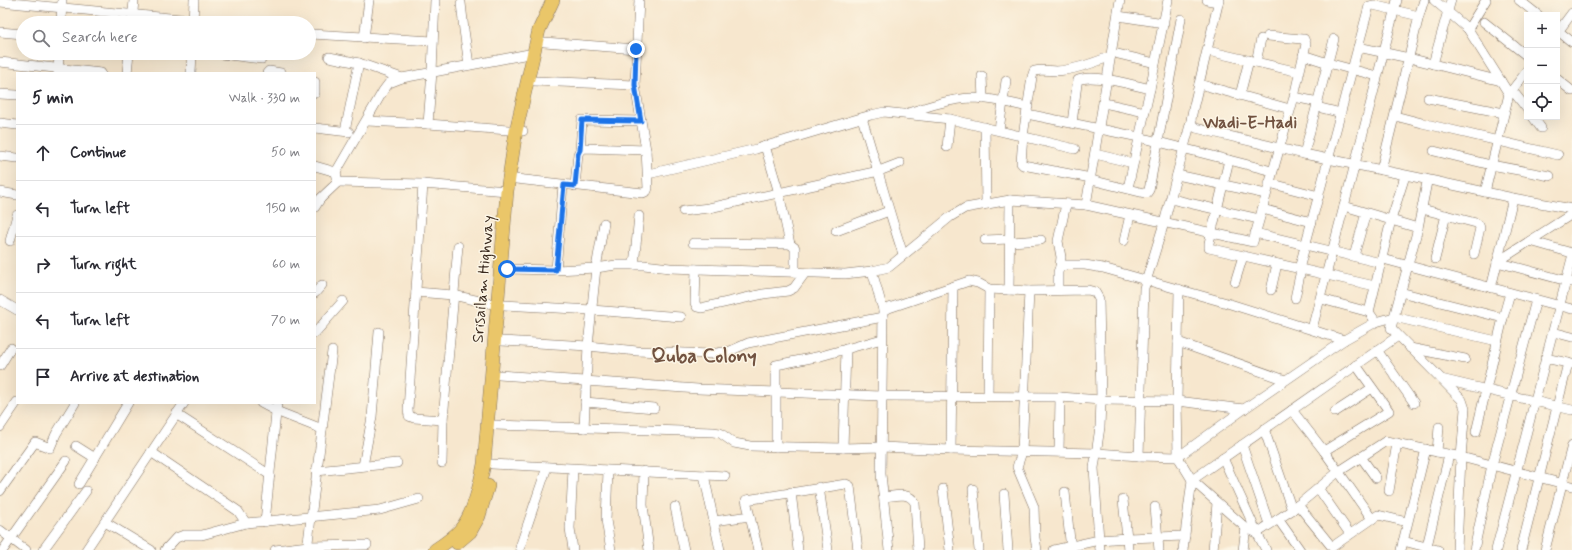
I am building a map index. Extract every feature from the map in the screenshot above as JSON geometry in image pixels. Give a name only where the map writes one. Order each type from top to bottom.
[{"type":"highway","name":"Srisailam Highway","points":[[454,545],[470,512],[479,490],[482,477],[500,305],[507,191],[539,30],[553,0]]},
{"type":"highway","name":"Srisailam Highway","points":[[435,550],[454,545],[470,532],[479,516],[487,491],[492,464],[499,375],[501,341],[500,305],[507,269],[519,131],[544,42],[562,0]]},
{"type":"street","points":[[132,16],[134,0]]},
{"type":"street","points":[[193,16],[194,0]]},
{"type":"street","points":[[364,38],[369,0]]},
{"type":"street","points":[[428,124],[435,0]]},
{"type":"street","points":[[516,179],[643,193],[647,191],[648,174],[646,150],[635,85],[639,0]]},
{"type":"street","points":[[1086,205],[1100,129],[1107,79],[1115,55],[1120,0]]},
{"type":"street","points":[[1128,188],[1168,0]]},
{"type":"street","points":[[1139,456],[1143,296],[1171,199],[1208,51],[1218,1],[1207,0]]},
{"type":"street","points":[[1312,329],[1321,299],[1396,0]]},
{"type":"street","points":[[1381,170],[1424,0]]},
{"type":"street","points":[[1434,0],[1468,29],[1501,81],[1510,92],[1516,95],[1524,105]]},
{"type":"street","points":[[1433,64],[1451,0]]},
{"type":"street","points":[[1468,29],[1486,0]]},
{"type":"street","points":[[1519,0],[1534,12]]},
{"type":"street","points":[[0,2],[62,4],[118,16]]},
{"type":"street","points":[[461,3],[469,65]]},
{"type":"street","points":[[61,16],[62,4]]},
{"type":"street","points":[[1295,298],[1306,244],[1369,6],[1373,5],[1419,16]]},
{"type":"street","points":[[1560,28],[1572,13]]},
{"type":"street","points":[[1118,16],[1164,23]]},
{"type":"street","points":[[1155,63],[1115,55],[1076,68],[1056,71],[1039,70],[1034,72],[1020,161],[1023,165],[1091,179],[1147,193],[1149,190],[1181,20]]},
{"type":"street","points":[[1484,22],[1524,54]]},
{"type":"street","points":[[0,32],[16,33]]},
{"type":"street","points":[[316,34],[433,41]]},
{"type":"street","points":[[1560,34],[1572,42]]},
{"type":"street","points":[[507,269],[556,270],[634,265],[670,268],[805,273],[845,274],[872,271],[890,267],[903,254],[950,217],[965,208],[1010,200],[1086,205],[1253,242],[1294,98],[1306,44],[1304,39],[1264,37],[1252,61],[1240,95]]},
{"type":"street","points":[[1304,154],[1334,39]]},
{"type":"street","points":[[544,42],[636,49]]},
{"type":"street","points":[[1358,47],[1501,81]]},
{"type":"street","points":[[1208,51],[1299,72]]},
{"type":"street","points":[[338,182],[336,172],[383,91],[390,83],[402,78],[534,53]]},
{"type":"street","points":[[1303,55],[1377,76]]},
{"type":"street","points":[[329,57],[359,63],[402,78]]},
{"type":"street","points":[[58,71],[59,60]]},
{"type":"street","points":[[127,72],[128,60]]},
{"type":"street","points":[[191,72],[192,60]]},
{"type":"street","points":[[0,62],[58,71],[80,72]]},
{"type":"street","points":[[345,131],[359,63]]},
{"type":"street","points":[[1485,192],[1510,92],[1524,75]]},
{"type":"street","points":[[982,76],[983,99]]},
{"type":"street","points":[[1072,123],[1078,80],[1083,78],[1107,79],[1150,89]]},
{"type":"street","points":[[999,130],[1006,80]]},
{"type":"street","points":[[534,81],[635,85]]},
{"type":"street","points":[[1560,81],[1572,91]]},
{"type":"street","points":[[1199,84],[1290,109]]},
{"type":"street","points":[[0,94],[16,95]]},
{"type":"street","points":[[904,114],[927,106],[973,98],[1003,102],[1028,111],[1072,123],[1139,137],[1272,171]]},
{"type":"street","points":[[1294,98],[1341,112]]},
{"type":"street","points":[[1428,98],[1504,113]]},
{"type":"street","points":[[1104,103],[1145,112]]},
{"type":"street","points":[[648,174],[765,146],[884,112],[950,119],[1075,149]]},
{"type":"street","points":[[1395,116],[1558,155]]},
{"type":"street","points":[[862,118],[903,254]]},
{"type":"street","points":[[947,147],[950,119]]},
{"type":"street","points":[[367,120],[519,131]]},
{"type":"street","points":[[575,186],[582,120],[641,121]]},
{"type":"street","points":[[1535,120],[1542,128]]},
{"type":"street","points":[[1191,122],[1192,126],[1196,128],[1304,154],[1405,176],[1572,209]]},
{"type":"street","points":[[0,123],[16,125]]},
{"type":"street","points":[[985,127],[986,204]]},
{"type":"street","points":[[316,128],[359,133]]},
{"type":"street","points":[[765,146],[779,193],[790,244]]},
{"type":"street","points":[[580,150],[584,148],[646,150]]},
{"type":"street","points":[[1434,151],[1491,166],[1550,176]]},
{"type":"street","points":[[1095,154],[1133,163]]},
{"type":"street","points":[[0,156],[16,158]]},
{"type":"street","points":[[1229,160],[1208,243],[1209,248],[1375,286]]},
{"type":"street","points":[[683,211],[709,208],[879,171],[900,163]]},
{"type":"street","points":[[316,166],[336,172]]},
{"type":"street","points":[[1177,175],[1266,194]]},
{"type":"street","points":[[1369,312],[1392,220],[1405,176]]},
{"type":"street","points":[[1425,179],[1428,186],[1391,328],[1462,400],[1465,409],[1461,457],[1457,550]]},
{"type":"street","points":[[317,201],[338,182],[424,184],[507,191]]},
{"type":"street","points":[[1269,183],[1319,196]]},
{"type":"street","points":[[424,184],[408,410],[409,416],[414,418],[444,420]]},
{"type":"street","points":[[556,270],[564,185]]},
{"type":"street","points":[[0,192],[16,194]]},
{"type":"street","points":[[1491,288],[1513,198]]},
{"type":"street","points":[[1171,199],[1259,219]]},
{"type":"street","points":[[1009,290],[1010,200]]},
{"type":"street","points":[[1058,290],[1058,272],[1061,257],[1058,241],[1066,204]]},
{"type":"street","points":[[1344,206],[1418,228]]},
{"type":"street","points":[[1262,209],[1312,222]]},
{"type":"street","points":[[1422,209],[1476,222],[1480,228],[1474,254]]},
{"type":"street","points":[[836,231],[889,211]]},
{"type":"street","points":[[1354,256],[1366,213]]},
{"type":"street","points":[[1497,262],[1572,214]]},
{"type":"street","points":[[1124,241],[1130,215]]},
{"type":"street","points":[[1435,259],[1446,215]]},
{"type":"street","points":[[634,265],[639,216]]},
{"type":"street","points":[[10,241],[16,220]]},
{"type":"street","points":[[584,428],[588,346],[596,268],[604,223]]},
{"type":"street","points":[[1255,232],[1354,256],[1408,266],[1572,309]]},
{"type":"street","points":[[985,240],[1041,240]]},
{"type":"street","points":[[1530,241],[1572,253]]},
{"type":"street","points":[[693,243],[790,244],[795,248],[795,272]]},
{"type":"street","points":[[442,463],[458,246]]},
{"type":"street","points":[[1235,282],[1243,256]]},
{"type":"street","points":[[1496,550],[1545,358],[1560,306],[1569,282],[1572,258]]},
{"type":"street","points":[[1497,262],[1569,282]]},
{"type":"street","points":[[1271,290],[1277,264]]},
{"type":"street","points":[[1060,267],[1066,265],[1085,265],[1147,279],[1344,340]]},
{"type":"street","points":[[696,269],[695,302],[697,306],[702,308],[763,294],[788,291],[794,288],[805,273]]},
{"type":"street","points":[[872,271],[883,314],[881,474],[889,550]]},
{"type":"street","points":[[501,341],[588,346],[637,351],[710,354],[730,351],[748,343],[883,314],[969,281],[978,282],[989,289],[1029,291],[1088,290],[1096,292],[1099,300],[1101,400],[1097,453],[1094,468],[1100,545]]},
{"type":"street","points":[[316,292],[322,285]]},
{"type":"street","points":[[951,450],[953,286]]},
{"type":"street","points":[[988,396],[989,289]]},
{"type":"street","points":[[1179,289],[1177,401],[1178,457],[1192,480],[1246,528],[1257,533]]},
{"type":"street","points":[[1029,291],[1022,452],[1017,466],[1034,507],[1037,550]]},
{"type":"street","points":[[416,292],[454,295],[500,305],[681,317]]},
{"type":"street","points":[[1400,292],[1503,318]]},
{"type":"street","points":[[1476,432],[1485,389],[1510,293]]},
{"type":"street","points":[[1321,299],[1369,312],[1376,322]]},
{"type":"street","points":[[0,300],[16,309]]},
{"type":"street","points":[[1474,550],[1492,465],[1536,300]]},
{"type":"street","points":[[316,332],[343,301]]},
{"type":"street","points":[[495,425],[713,432],[720,433],[734,443],[742,446],[843,448],[881,447],[1097,453],[1178,457],[1285,380],[1344,340],[1376,322],[1394,317],[1498,341]]},
{"type":"street","points":[[363,466],[372,417],[379,332]]},
{"type":"street","points":[[1553,332],[1572,337]]},
{"type":"street","points":[[1183,550],[1192,480],[1398,336]]},
{"type":"street","points":[[776,447],[775,368],[778,363],[821,356],[882,338]]},
{"type":"street","points":[[1178,342],[1285,380]]},
{"type":"street","points":[[0,366],[11,348]]},
{"type":"street","points":[[1410,348],[1465,359]]},
{"type":"street","points":[[843,448],[846,349]]},
{"type":"street","points":[[1377,350],[1414,403]]},
{"type":"street","points":[[307,548],[332,351]]},
{"type":"street","points":[[1521,550],[1538,478],[1570,364],[1545,358]]},
{"type":"street","points":[[1324,451],[1389,411],[1356,365]]},
{"type":"street","points":[[499,375],[698,389],[881,396],[1024,396],[1101,400],[1177,401],[1244,409]]},
{"type":"street","points":[[1441,379],[1572,410]]},
{"type":"street","points":[[1335,412],[1372,388]]},
{"type":"street","points":[[1059,452],[1060,397]]},
{"type":"street","points":[[585,402],[654,408]]},
{"type":"street","points":[[0,427],[16,403]]},
{"type":"street","points":[[0,491],[35,442],[50,448],[56,434],[74,404]]},
{"type":"street","points":[[43,550],[82,487],[95,458],[127,404]]},
{"type":"street","points":[[86,550],[183,404]]},
{"type":"street","points":[[265,404],[277,407],[322,429]]},
{"type":"street","points":[[265,522],[277,407]]},
{"type":"street","points":[[1292,410],[1324,451],[1372,519]]},
{"type":"street","points":[[176,414],[270,475]]},
{"type":"street","points":[[1437,452],[1438,427]]},
{"type":"street","points":[[1264,429],[1295,507],[1333,549],[1350,534],[1378,515],[1407,522]]},
{"type":"street","points":[[1257,533],[1295,507],[1338,472],[1386,441],[1461,457],[1572,486]]},
{"type":"street","points":[[1389,491],[1397,443]]},
{"type":"street","points":[[1242,444],[1269,524]]},
{"type":"street","points":[[1545,550],[1572,445]]},
{"type":"street","points":[[76,446],[95,458]]},
{"type":"street","points":[[1426,449],[1402,546],[1438,550]]},
{"type":"street","points":[[151,452],[238,511],[246,523]]},
{"type":"street","points":[[1427,549],[1449,455]]},
{"type":"street","points":[[1361,457],[1376,478]]},
{"type":"street","points":[[1223,458],[1266,550]]},
{"type":"street","points":[[3,550],[66,461]]},
{"type":"street","points":[[316,471],[397,463]]},
{"type":"street","points":[[492,464],[725,476]]},
{"type":"street","points":[[520,547],[547,467]]},
{"type":"street","points":[[573,468],[570,528],[573,550]]},
{"type":"street","points":[[608,470],[606,520],[611,550]]},
{"type":"street","points":[[644,472],[643,505],[649,550]]},
{"type":"street","points":[[704,474],[720,550]]},
{"type":"street","points":[[758,550],[746,502],[748,498],[846,484],[850,486],[858,550]]},
{"type":"street","points":[[819,488],[828,550]]},
{"type":"street","points":[[1318,488],[1350,534]]},
{"type":"street","points":[[944,489],[950,550]]},
{"type":"street","points":[[973,489],[979,550]]},
{"type":"street","points":[[791,492],[798,550]]},
{"type":"street","points":[[1065,492],[1071,548]]},
{"type":"street","points":[[1004,494],[1008,550]]},
{"type":"street","points":[[884,497],[898,495],[913,498],[915,502],[918,550]]},
{"type":"street","points":[[165,550],[176,538],[184,535],[202,535],[246,523],[380,510],[419,499]]},
{"type":"street","points":[[1123,500],[1128,550]]},
{"type":"street","points":[[1213,550],[1217,503]]},
{"type":"street","points":[[676,507],[684,550]]},
{"type":"street","points":[[1155,507],[1159,550]]},
{"type":"street","points":[[714,521],[750,516]]},
{"type":"street","points":[[1278,519],[1300,550]]},
{"type":"street","points":[[105,522],[138,546],[151,550]]},
{"type":"street","points":[[1243,550],[1246,528]]},
{"type":"street","points":[[0,530],[26,550]]},
{"type":"street","points":[[755,535],[764,550]]},
{"type":"street","points":[[1054,550],[1100,545],[1127,538],[1185,536]]},
{"type":"street","points":[[275,550],[367,545]]},
{"type":"district","name":"Wadi-E-Hadi","points":[[1250,122]]},
{"type":"district","name":"Quba Colony","points":[[704,355]]},
{"type":"route","points":[[507,269],[556,270],[564,185],[575,186],[582,120],[641,121],[636,101],[636,49]]}]
